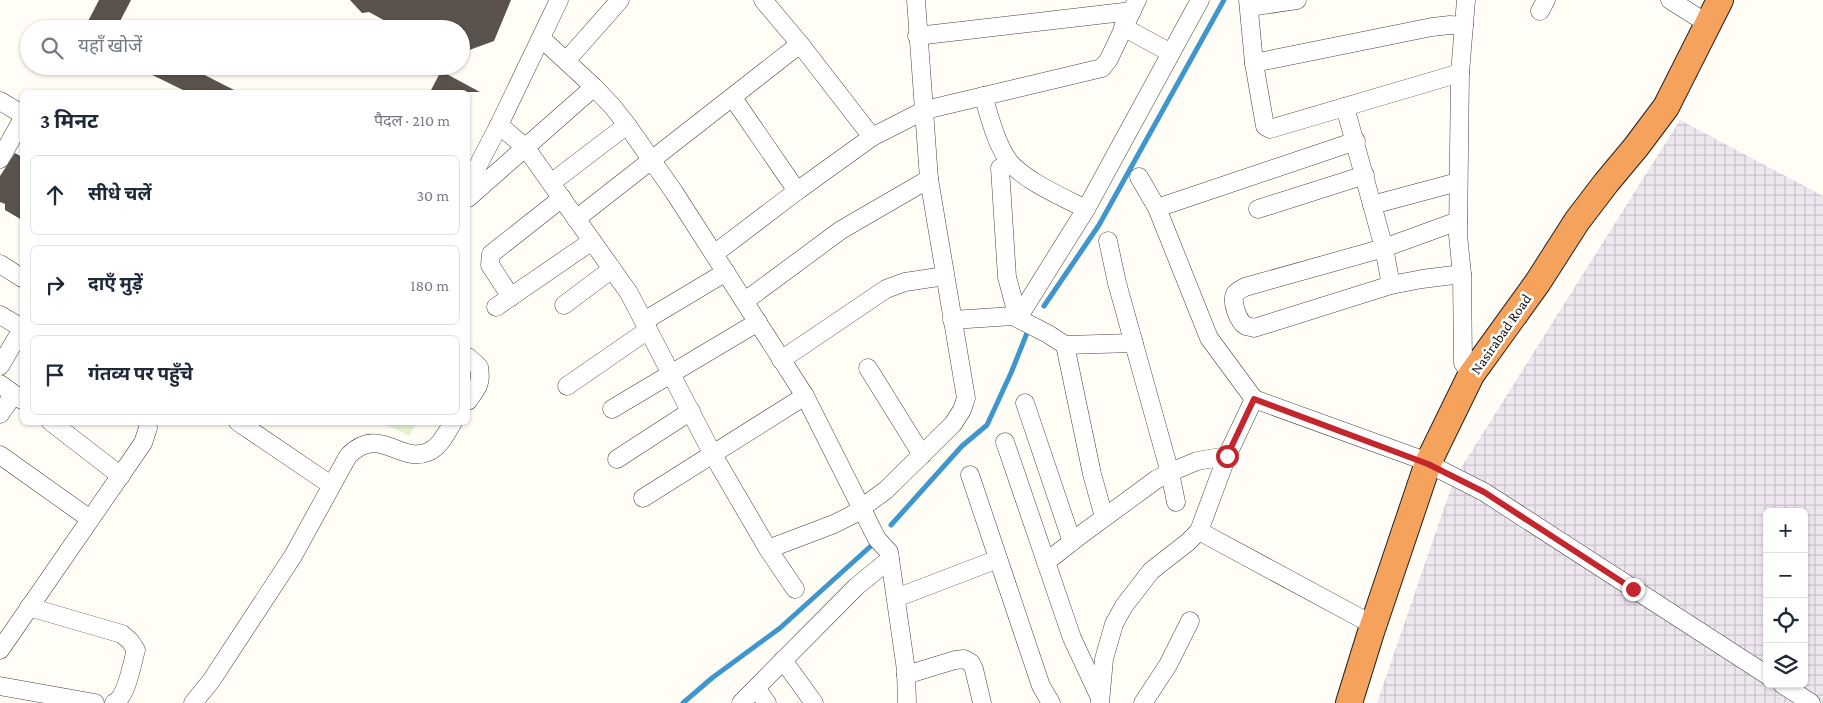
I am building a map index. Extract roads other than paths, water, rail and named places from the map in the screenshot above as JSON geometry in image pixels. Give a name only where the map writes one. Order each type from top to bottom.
[{"type":"highway","name":"Nasirabad Road","points":[[1333,703],[1362,619],[1423,461],[1467,369],[1660,104],[1720,0]]},
{"type":"highway","name":"Nasirabad Road","points":[[1660,104],[1701,9]]},
{"type":"highway","name":"Nasirabad Road","points":[[1349,703],[1423,461]]},
{"type":"street","points":[[470,181],[559,0]]},
{"type":"street","points":[[566,61],[620,0]]},
{"type":"street","points":[[763,0],[800,44],[872,137]]},
{"type":"street","points":[[768,549],[834,524],[886,490],[953,424],[962,410],[966,398],[929,179],[916,0]]},
{"type":"street","points":[[1022,320],[1086,209],[1200,0]]},
{"type":"street","points":[[1297,0],[1249,3],[1254,63],[1265,126],[1267,128],[1270,129],[1345,108],[1460,73]]},
{"type":"street","points":[[1466,0],[1460,73],[1458,235],[1467,369]]},
{"type":"street","points":[[1670,0],[1701,9]]},
{"type":"street","points":[[918,36],[1135,6]]},
{"type":"street","points":[[714,254],[872,137],[924,110],[1102,68],[1109,59],[1135,6]]},
{"type":"street","points":[[1254,63],[1432,27],[1464,26]]},
{"type":"street","points":[[1124,27],[1171,53]]},
{"type":"street","points":[[541,38],[594,87],[627,124],[745,301],[804,396],[885,550],[896,598],[906,675],[907,703]]},
{"type":"street","points":[[576,219],[800,44]]},
{"type":"street","points":[[470,196],[594,87]]},
{"type":"street","points":[[983,96],[1000,146],[1009,162],[1046,188],[1086,209]]},
{"type":"street","points":[[733,98],[797,191]]},
{"type":"street","points":[[0,101],[20,113]]},
{"type":"street","points":[[1345,108],[1356,141],[1384,248],[1391,285]]},
{"type":"street","points":[[0,159],[20,124]]},
{"type":"street","points":[[551,184],[627,124]]},
{"type":"street","points":[[499,125],[526,148],[629,293],[712,453],[768,549],[795,589]]},
{"type":"street","points":[[1157,208],[1356,141]]},
{"type":"street","points":[[1000,168],[1007,277],[1022,320]]},
{"type":"street","points":[[1258,209],[1364,175]]},
{"type":"street","points":[[1139,177],[1157,208],[1209,338],[1254,399],[1423,461],[1484,492],[1763,672]]},
{"type":"street","points":[[745,301],[841,230],[929,179]]},
{"type":"street","points":[[1372,205],[1458,182]]},
{"type":"street","points":[[562,198],[491,254],[490,265],[504,302],[592,241]]},
{"type":"street","points":[[1458,221],[1384,248],[1245,287],[1238,290],[1234,295],[1233,301],[1241,322],[1246,326],[1254,328],[1391,285],[1462,274]]},
{"type":"street","points":[[1108,241],[1117,283],[1170,473],[1176,502]]},
{"type":"street","points":[[0,264],[20,277]]},
{"type":"street","points":[[564,305],[612,269]]},
{"type":"street","points":[[567,386],[646,326],[726,272]]},
{"type":"street","points":[[781,360],[886,289],[905,282],[945,276]]},
{"type":"street","points":[[0,315],[20,328]]},
{"type":"street","points":[[952,320],[1013,316],[1065,345],[1134,343]]},
{"type":"street","points":[[612,409],[758,322]]},
{"type":"street","points":[[0,366],[20,332]]},
{"type":"street","points":[[1065,345],[1092,474],[1104,518]]},
{"type":"street","points":[[470,360],[479,367],[481,375],[480,383],[470,398]]},
{"type":"street","points":[[868,368],[922,455]]},
{"type":"street","points":[[0,384],[18,397],[0,414]]},
{"type":"street","points":[[643,498],[804,396]]},
{"type":"street","points":[[1100,701],[1104,659],[1114,624],[1124,606],[1151,571],[1199,531],[1227,456],[1254,399]]},
{"type":"street","points":[[1025,403],[1072,542]]},
{"type":"street","points":[[617,459],[691,411]]},
{"type":"street","points":[[55,425],[121,476]]},
{"type":"street","points":[[0,650],[121,476],[147,436],[148,425]]},
{"type":"street","points":[[242,425],[331,485]]},
{"type":"street","points":[[193,703],[211,681],[293,556],[331,485],[354,449],[375,442],[417,455],[429,452],[438,445],[451,425]]},
{"type":"street","points":[[1005,442],[1072,638],[1100,701]]},
{"type":"street","points":[[0,455],[90,519]]},
{"type":"street","points":[[1046,562],[1157,480],[1197,462],[1227,456]]},
{"type":"street","points":[[970,475],[1041,686],[1051,703]]},
{"type":"street","points":[[1199,531],[1362,619]]},
{"type":"street","points":[[742,703],[856,586],[885,550]]},
{"type":"street","points":[[896,598],[998,559]]},
{"type":"street","points":[[29,607],[117,632],[130,641],[136,650],[124,693],[118,702],[114,703]]},
{"type":"street","points":[[1143,703],[1168,665],[1190,621]]},
{"type":"street","points":[[784,660],[814,703]]},
{"type":"street","points":[[906,675],[955,660],[964,660],[971,663],[974,669],[982,703]]},
{"type":"street","points":[[0,686],[95,703]]},
{"type":"street","points":[[756,688],[767,703]]},
{"type":"street","points":[[1788,688],[1811,703]]},
{"type":"waterway","points":[[1044,306],[1099,225],[1224,0]]},
{"type":"waterway","points":[[891,525],[962,446],[987,425],[1027,333]]},
{"type":"waterway","points":[[683,703],[712,678],[780,628],[872,545]]}]
